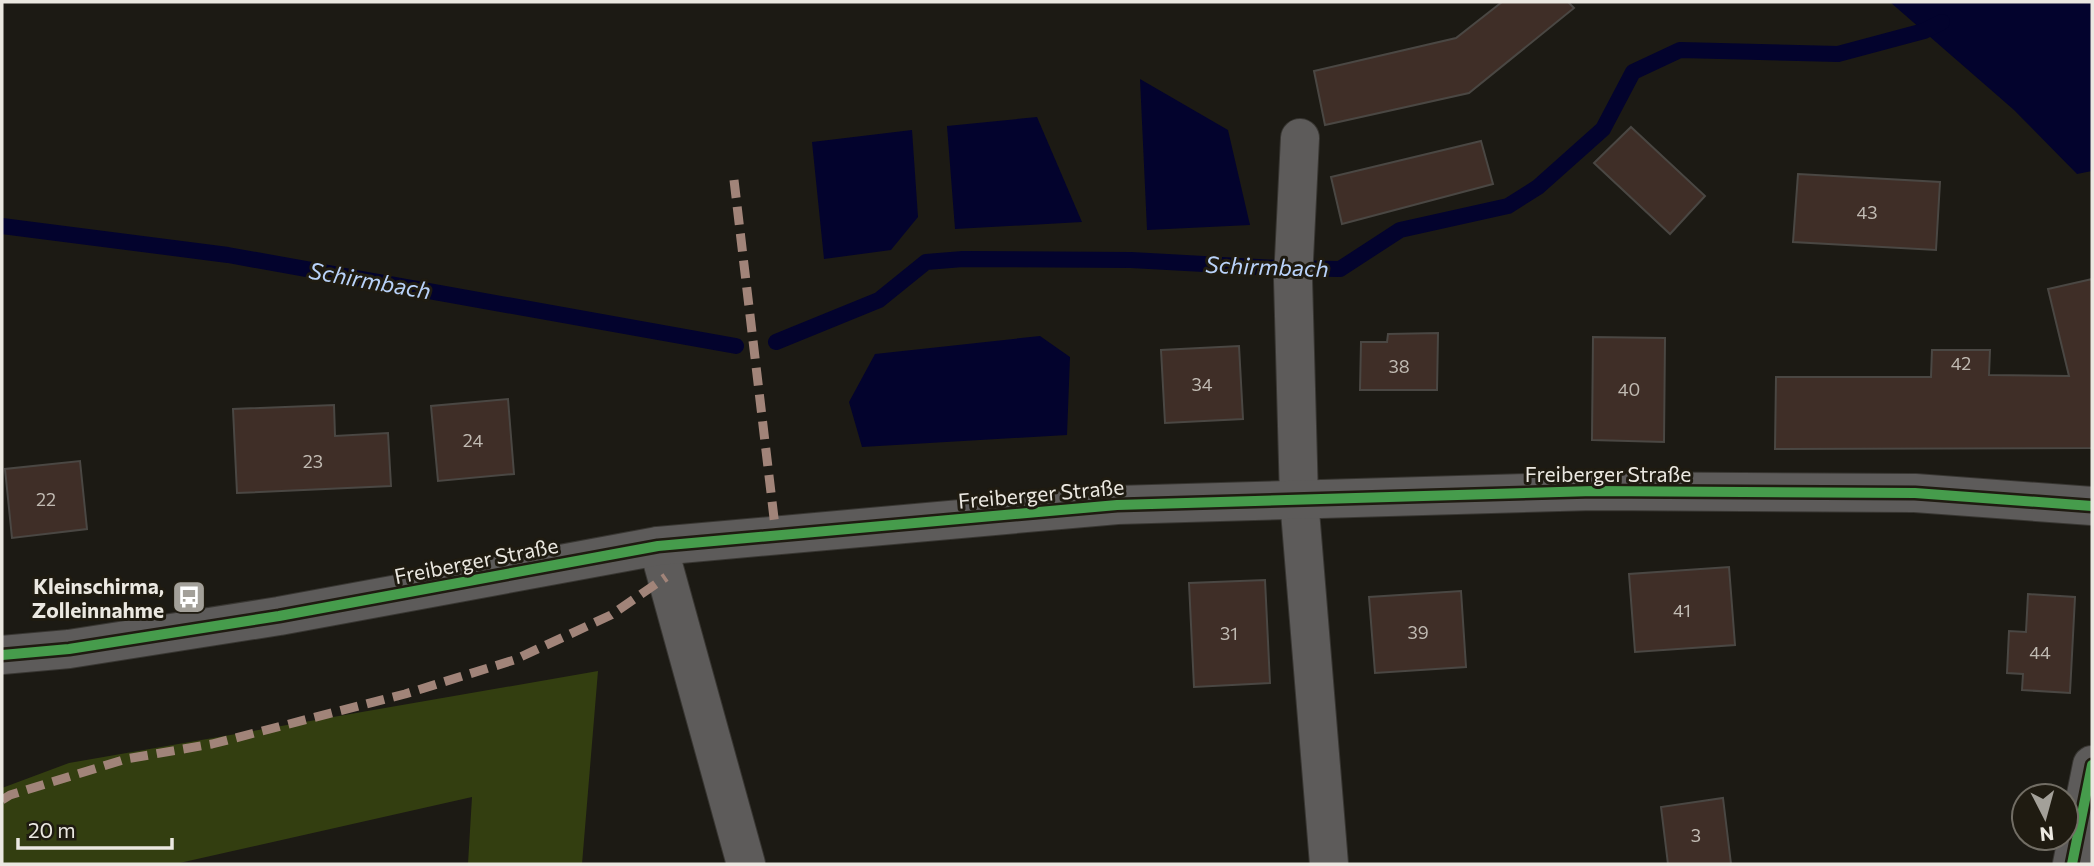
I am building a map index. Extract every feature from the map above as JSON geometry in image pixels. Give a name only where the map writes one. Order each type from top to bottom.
[{"type":"street","points":[[1300,138],[1293,265],[1299,499],[1329,864]]},
{"type":"street","name":"Freiberger Straße","points":[[2,655],[69,649],[279,617],[658,546],[1117,505],[1594,491],[1915,493],[2092,506]]},
{"type":"street","points":[[658,546],[746,864]]},
{"type":"street","points":[[2072,864],[2092,765]]},
{"type":"green space","points":[[598,671],[582,864],[468,864],[472,797],[175,864],[2,864],[2,788],[69,763]]},
{"type":"water","points":[[1890,2],[2092,2],[2092,171],[2077,174],[2014,110]]},
{"type":"water","points":[[1140,79],[1228,130],[1250,225],[1147,230]]},
{"type":"water","points":[[1037,117],[1082,222],[955,229],[947,126]]},
{"type":"water","points":[[912,130],[918,217],[891,250],[824,259],[812,142]]},
{"type":"water","points":[[1040,336],[1070,357],[1067,435],[862,447],[849,402],[875,354]]},
{"type":"building","points":[[1502,2],[1568,2],[1574,8],[1469,93],[1325,125],[1314,71],[1456,38]]},
{"type":"building","points":[[1631,127],[1705,196],[1670,234],[1594,163]]},
{"type":"building","points":[[1481,141],[1493,184],[1342,224],[1331,177]]},
{"type":"building","points":[[1798,174],[1940,182],[1936,250],[1793,242]]},
{"type":"building","points":[[2092,279],[2092,448],[1775,449],[1776,377],[1931,377],[1932,350],[1990,350],[1989,375],[2069,376],[2048,289]]},
{"type":"building","points":[[1438,333],[1437,390],[1360,390],[1361,342],[1387,342],[1388,334]]},
{"type":"building","points":[[1593,337],[1665,338],[1664,442],[1592,440]]},
{"type":"building","points":[[1239,346],[1243,419],[1165,423],[1161,350]]},
{"type":"building","points":[[508,399],[514,474],[438,481],[431,406]]},
{"type":"building","points":[[334,405],[335,436],[388,433],[391,486],[237,493],[233,409]]},
{"type":"building","points":[[80,461],[87,529],[12,538],[5,469]]},
{"type":"building","points":[[1729,567],[1735,645],[1635,652],[1629,574]]},
{"type":"building","points":[[1265,580],[1270,683],[1194,687],[1189,583]]},
{"type":"building","points":[[1461,591],[1466,667],[1375,673],[1369,597]]},
{"type":"building","points":[[2028,594],[2075,597],[2070,693],[2022,690],[2023,674],[2007,673],[2009,631],[2026,632]]},
{"type":"building","points":[[1723,798],[1731,864],[1668,864],[1661,807]]},
{"type":"waterway","name":"Schirmbach","points":[[776,342],[879,300],[926,262],[963,259],[1131,260],[1340,269],[1400,230],[1508,206],[1538,187],[1603,129],[1633,72],[1680,50],[1838,54],[1924,31],[1942,22]]},
{"type":"waterway","name":"Schirmbach","points":[[2,226],[228,255],[736,346]]},
{"type":"marked path","points":[[734,180],[776,535]]},
{"type":"marked path","points":[[2,800],[10,795],[126,759],[212,744],[405,694],[514,660],[611,615],[666,577]]},
{"type":"cycle path","points":[[2,655],[69,649],[279,616],[658,546],[1117,505],[1594,491],[1915,493],[2092,506]]},
{"type":"cycle path","points":[[2072,864],[2092,765]]},
{"type":"place","name":"Kleinschirma, Zolleinnahme","points":[[189,597]]}]
